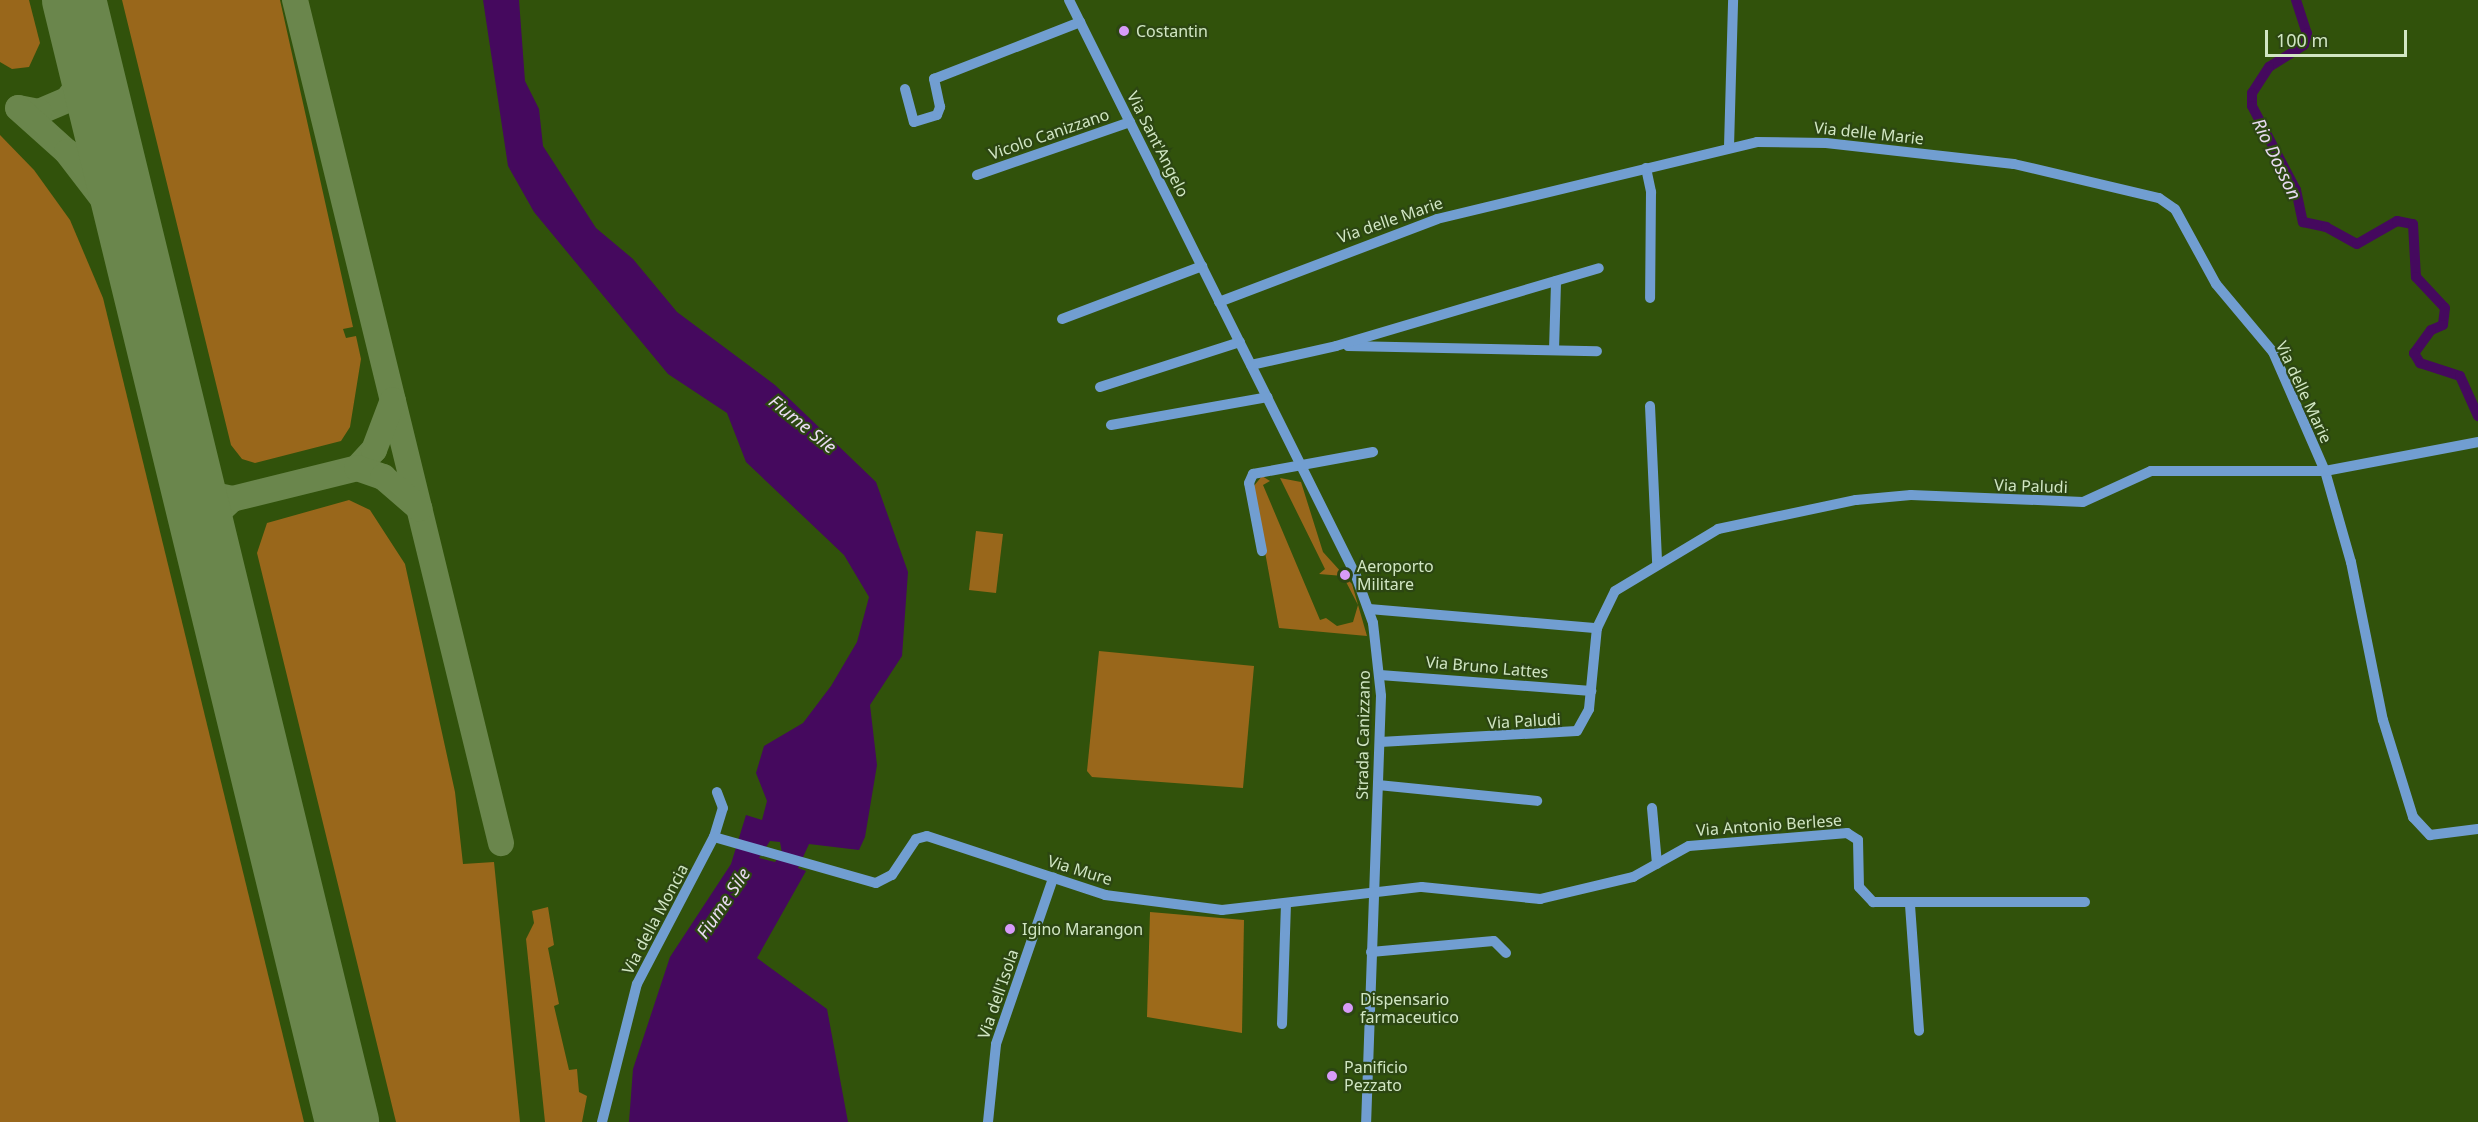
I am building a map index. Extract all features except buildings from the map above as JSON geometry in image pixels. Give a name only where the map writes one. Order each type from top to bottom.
[{"type":"street","name":"Via Sant'Angelo","points":[[1069,0],[1219,302]]},
{"type":"street","points":[[1729,147],[1733,0]]},
{"type":"street","points":[[905,89],[914,122],[937,115],[940,107],[934,79],[1080,22]]},
{"type":"street","name":"Vicolo Canizzano","points":[[977,175],[1130,122]]},
{"type":"street","name":"Via delle Marie","points":[[1219,302],[1437,219],[1729,147],[1778,140],[1980,160],[2167,202],[2188,227],[2216,284],[2273,352],[2325,471],[2351,562],[2383,720],[2413,818],[2430,835],[2478,829]]},
{"type":"street","points":[[1646,168],[1651,192],[1650,298]]},
{"type":"street","points":[[1062,319],[1202,266]]},
{"type":"street","points":[[1251,365],[1336,346],[1599,268]]},
{"type":"street","points":[[1554,350],[1556,281]]},
{"type":"street","name":"Strada Canizzano","points":[[1219,302],[1268,397],[1369,609],[1380,675],[1380,742],[1366,1122]]},
{"type":"street","points":[[1100,387],[1240,342]]},
{"type":"street","points":[[1336,346],[1597,351]]},
{"type":"street","points":[[1111,425],[1268,397]]},
{"type":"street","points":[[1650,406],[1657,563]]},
{"type":"street","name":"Via Paludi","points":[[1380,742],[1571,733],[1584,725],[1591,691],[1597,628],[1615,591],[1657,563],[1718,529],[1856,500],[1911,495],[2083,502],[2151,471],[2176,467],[2325,471],[2478,442]]},
{"type":"street","points":[[1263,550],[1249,480],[1256,473],[1300,463],[1373,452]]},
{"type":"street","points":[[1369,609],[1597,628]]},
{"type":"street","name":"Via Bruno Lattes","points":[[1380,675],[1591,691]]},
{"type":"street","points":[[1378,784],[1537,801]]},
{"type":"street","name":"Via della Moncia","points":[[602,1122],[640,974],[714,837],[723,808],[717,792]]},
{"type":"street","points":[[1652,808],[1657,864]]},
{"type":"street","name":"Via Antonio Berlese","points":[[1374,890],[1490,890],[1540,899],[1633,877],[1696,845],[1847,833],[1860,846],[1863,896],[1878,904],[2085,902]]},
{"type":"street","name":"Via Mure","points":[[714,837],[807,860],[880,883],[892,875],[913,842],[927,836],[1105,895],[1190,908],[1286,906],[1374,890]]},
{"type":"street","name":"Via dell'Isola","points":[[988,1122],[996,1044],[1053,878]]},
{"type":"street","points":[[1910,904],[1919,1031]]},
{"type":"street","points":[[1282,1024],[1286,906]]},
{"type":"street","points":[[1371,952],[1494,941],[1506,953]]},
{"type":"shaded area","points":[[0,0],[29,0],[40,43],[29,67],[12,69],[0,62]]},
{"type":"shaded area","points":[[122,0],[280,0],[353,327],[343,329],[346,338],[356,336],[361,359],[350,427],[341,441],[255,463],[242,459],[231,445]]},
{"type":"shaded area","points":[[0,135],[34,170],[70,220],[103,298],[304,1122],[0,1122]]},
{"type":"shaded area","points":[[1262,476],[1270,481],[1263,485],[1320,620],[1326,618],[1337,626],[1353,622],[1358,605],[1343,576],[1319,574],[1325,569],[1280,478],[1301,482],[1323,552],[1352,584],[1367,636],[1279,628],[1253,487]]},
{"type":"shaded area","points":[[349,500],[370,510],[405,564],[455,792],[463,864],[494,862],[520,1122],[396,1122],[257,553],[267,523]]},
{"type":"shaded area","points":[[976,531],[1003,534],[996,593],[969,590]]},
{"type":"shaded area","points":[[1099,651],[1254,666],[1243,788],[1092,777],[1087,771]]},
{"type":"shaded area","points":[[548,907],[554,945],[548,948],[559,1004],[554,1006],[569,1070],[577,1069],[579,1092],[587,1096],[582,1122],[545,1122],[526,939],[534,923],[532,911]]},
{"type":"shaded area","points":[[1150,912],[1244,920],[1242,1033],[1147,1017]]},
{"type":"water","name":"Fiume Sile","points":[[483,0],[519,0],[525,81],[539,109],[543,146],[596,228],[633,259],[677,312],[775,385],[876,482],[908,572],[902,656],[870,705],[877,765],[865,837],[859,850],[809,844],[798,868],[806,871],[757,958],[827,1009],[848,1122],[629,1122],[633,1069],[670,957],[731,864],[746,815],[762,820],[767,801],[756,773],[764,746],[803,723],[831,686],[857,642],[869,597],[844,555],[746,462],[727,413],[668,374],[534,212],[508,166]],"holes":[[[770,841],[780,842],[782,853],[775,862],[759,858]]]},
{"type":"waterway","name":"Rio Dosson","points":[[2296,0],[2307,33],[2304,45],[2269,67],[2252,93],[2252,106],[2296,190],[2303,222],[2326,227],[2357,244],[2397,221],[2413,224],[2416,277],[2445,308],[2443,325],[2431,330],[2414,353],[2420,363],[2460,376],[2478,416]]},
{"type":"taxiway","points":[[295,0],[501,843]]},
{"type":"taxiway","points":[[85,47],[80,83],[67,100],[39,112],[18,108],[67,152],[113,212],[143,289]]},
{"type":"taxiway","points":[[357,468],[374,450],[393,400]]},
{"type":"taxiway","points":[[206,540],[215,515],[232,499],[357,468],[383,477],[419,508]]},
{"type":"taxiway","points":[[191,479],[209,494],[232,499]]},
{"type":"runway","points":[[74,0],[347,1122]]},
{"type":"place","name":"Costantin","points":[[1124,31]]},
{"type":"place","name":"Aeroporto Militare","points":[[1345,575]]},
{"type":"place","name":"Igino Marangon","points":[[1010,929]]},
{"type":"place","name":"Dispensario farmaceutico","points":[[1348,1008]]},
{"type":"place","name":"Panificio Pezzato","points":[[1332,1076]]}]
